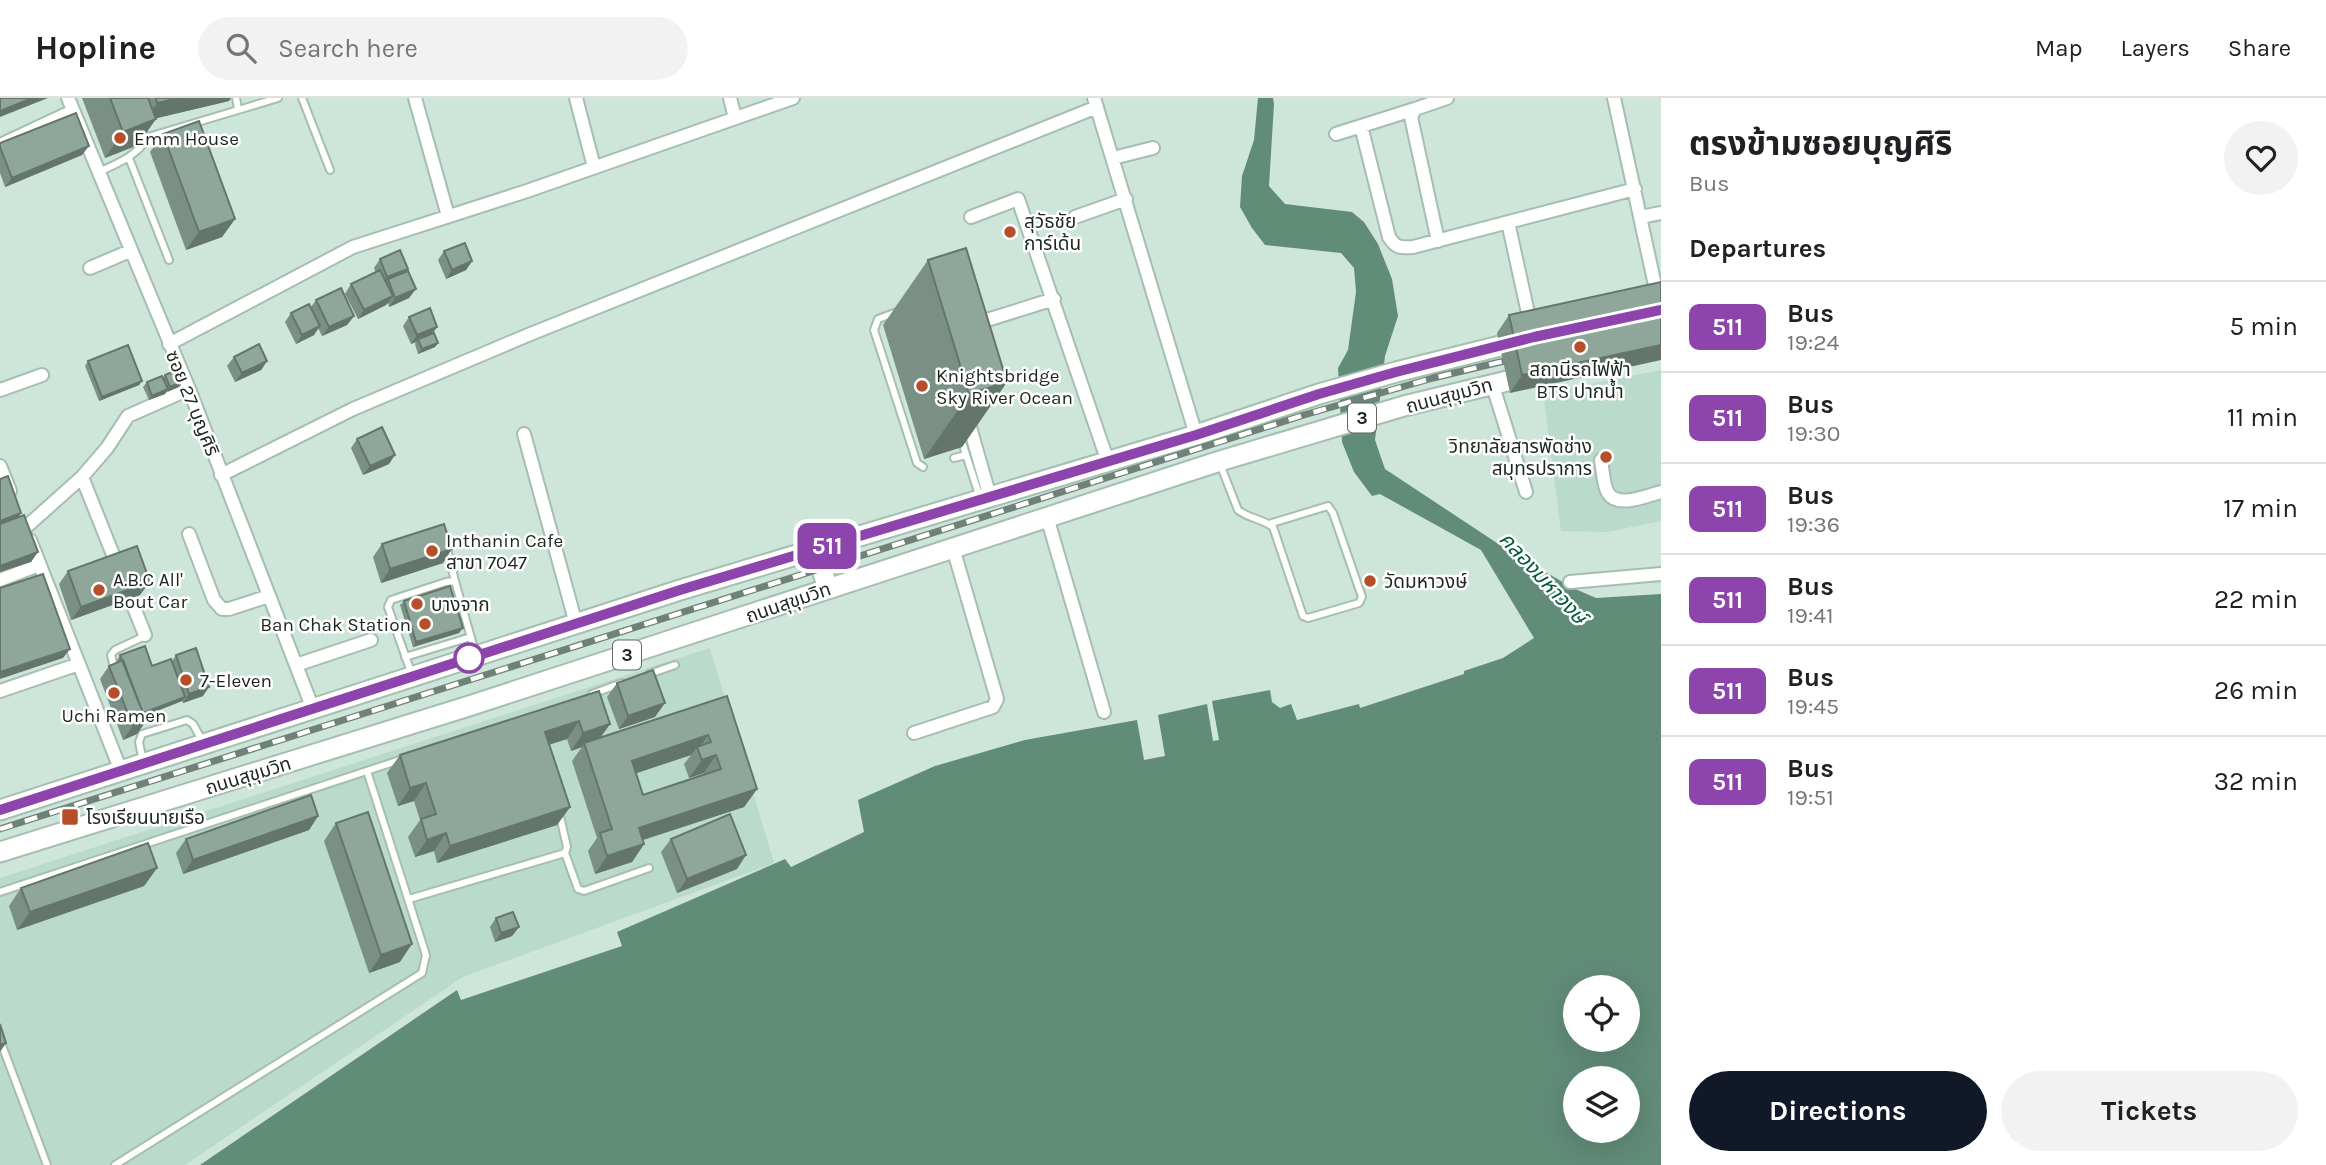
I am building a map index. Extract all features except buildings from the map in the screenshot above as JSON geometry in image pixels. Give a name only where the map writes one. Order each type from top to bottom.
[{"type":"highway","name":"ถนนสุขุมวิท","points":[[0,810],[412,677],[473,647],[576,624],[1383,376],[1547,334]]},
{"type":"highway","name":"ถนนสุขุมวิท","points":[[0,852],[469,706],[1252,451],[1404,406],[1553,370]]},
{"type":"highway","points":[[816,550],[828,588]]},
{"type":"street","name":"ซอย 27 บุญศิริ","points":[[68,98],[189,388],[313,709]]},
{"type":"street","points":[[415,98],[448,216]]},
{"type":"street","points":[[576,98],[594,167]]},
{"type":"street","points":[[730,98],[736,118]]},
{"type":"street","points":[[169,344],[353,247],[793,98]]},
{"type":"street","points":[[1336,134],[1447,98]]},
{"type":"street","points":[[1614,98],[1641,217],[1656,311]]},
{"type":"street","points":[[222,475],[353,409],[1096,102],[1196,435]]},
{"type":"street","points":[[1415,109],[1411,117],[1438,241]]},
{"type":"street","points":[[0,145],[73,111]]},
{"type":"street","points":[[1361,126],[1389,237],[1400,248],[1438,241],[1634,190]]},
{"type":"street","points":[[1113,158],[1153,148]]},
{"type":"street","points":[[971,217],[1018,199],[1108,462]]},
{"type":"street","points":[[1075,217],[1126,199]]},
{"type":"street","points":[[1641,217],[1661,213]]},
{"type":"street","points":[[1508,222],[1528,313]]},
{"type":"street","points":[[90,268],[130,251]]},
{"type":"street","points":[[987,320],[1054,299]]},
{"type":"street","points":[[0,390],[42,375]]},
{"type":"street","points":[[1483,386],[1526,492]]},
{"type":"street","points":[[20,516],[82,477],[107,448],[128,416],[189,388]]},
{"type":"street","points":[[963,405],[985,499]]},
{"type":"street","points":[[524,434],[576,624]]},
{"type":"street","points":[[1601,460],[1608,494],[1614,498],[1622,502],[1661,492]]},
{"type":"street","points":[[1,469],[121,771]]},
{"type":"street","points":[[82,477],[145,635]]},
{"type":"street","points":[[1047,516],[1104,712]]},
{"type":"street","points":[[189,534],[214,600],[222,609],[269,596]]},
{"type":"street","points":[[915,733],[993,707],[997,699],[953,548]]},
{"type":"street","points":[[0,580],[39,565]]},
{"type":"street","points":[[1570,582],[1661,574]]},
{"type":"street","points":[[296,665],[371,640]]},
{"type":"street","points":[[0,691],[79,664]]},
{"type":"lane","points":[[236,98],[238,109]]},
{"type":"lane","points":[[98,172],[129,158],[145,144],[148,137],[278,98]]},
{"type":"lane","points":[[302,98],[331,170]]},
{"type":"lane","points":[[139,132],[145,144]]},
{"type":"lane","points":[[129,158],[169,260]]},
{"type":"lane","points":[[901,311],[878,319],[874,330],[917,463],[923,467]]},
{"type":"lane","points":[[959,429],[966,455],[985,499]]},
{"type":"lane","points":[[954,458],[966,455]]},
{"type":"lane","points":[[1220,461],[1238,509],[1273,527],[1303,616],[1308,618],[1359,603],[1362,597],[1333,513],[1328,506],[1269,524]]},
{"type":"lane","points":[[405,657],[473,647],[445,544]]},
{"type":"lane","points":[[412,677],[388,603],[455,581]]},
{"type":"lane","points":[[117,675],[111,655],[145,635]]},
{"type":"lane","points":[[639,677],[676,665]]},
{"type":"lane","points":[[594,708],[590,694],[627,682]]},
{"type":"lane","points":[[142,734],[187,720],[193,724],[204,744]]},
{"type":"lane","points":[[137,722],[142,734],[139,742],[143,764]]},
{"type":"lane","points":[[0,892],[407,758]]},
{"type":"lane","points":[[115,1165],[422,972],[426,955],[367,771]]},
{"type":"lane","points":[[556,798],[567,847],[565,853],[578,889],[584,891],[649,868]]},
{"type":"lane","points":[[409,900],[565,853]]},
{"type":"lane","points":[[0,1040],[47,1165]]},
{"type":"shaded area","name":"วิทยาลัยสารพัดช่าง สมุทรปราการ","points":[[1661,370],[1661,521],[1607,532],[1561,531],[1543,393]]},
{"type":"shaded area","name":"โรงเรียนนายเรือ","points":[[710,648],[774,863],[463,977],[185,1165],[0,1165],[0,878]]},
{"type":"water","name":"คลองมหาวงษ์","points":[[1258,98],[1273,98],[1269,186],[1285,204],[1352,212],[1364,222],[1378,244],[1392,279],[1398,316],[1385,356],[1375,440],[1385,469],[1509,551],[1573,588],[1596,598],[1661,594],[1661,1165],[200,1165],[457,990],[461,1000],[622,946],[617,932],[785,859],[791,867],[864,832],[858,800],[935,766],[1025,740],[1137,720],[1144,760],[1165,756],[1158,715],[1207,704],[1213,741],[1219,740],[1212,701],[1270,690],[1272,702],[1280,708],[1291,704],[1297,720],[1359,704],[1360,708],[1464,674],[1464,671],[1503,658],[1534,638],[1481,550],[1380,494],[1372,496],[1354,472],[1342,442],[1338,368],[1348,350],[1356,292],[1354,268],[1341,253],[1265,245],[1240,207],[1242,176],[1254,140]]},
{"type":"railway","points":[[0,829],[1304,415],[1433,378],[1521,357]]},
{"type":"bus line","name":"511","points":[[0,810],[680,590],[1196,435],[1319,394],[1534,337],[1661,310]]},
{"type":"place","name":"Emm House","points":[[120,138]]},
{"type":"place","name":"สุวัธชัย การ์เด้น","points":[[1010,232]]},
{"type":"place","name":"สถานีรถไฟฟ้า BTS ปากน้ำ","points":[[1580,347]]},
{"type":"place","name":"Knightsbridge Sky River Ocean","points":[[922,386]]},
{"type":"place","name":"วิทยาลัยสารพัดช่าง สมุทรปราการ","points":[[1606,457]]},
{"type":"place","name":"Inthanin Cafe สาขา 7047","points":[[432,551]]},
{"type":"place","name":"วัดมหาวงษ์","points":[[1370,581]]},
{"type":"place","name":"A.B.C All' Bout Car","points":[[99,590]]},
{"type":"place","name":"บางจาก","points":[[417,604]]},
{"type":"place","name":"Ban Chak Station","points":[[425,624]]},
{"type":"place","name":"7-Eleven","points":[[186,680]]},
{"type":"place","name":"Uchi Ramen","points":[[114,693]]},
{"type":"place","name":"โรงเรียนนายเรือ","points":[[70,817]]}]
